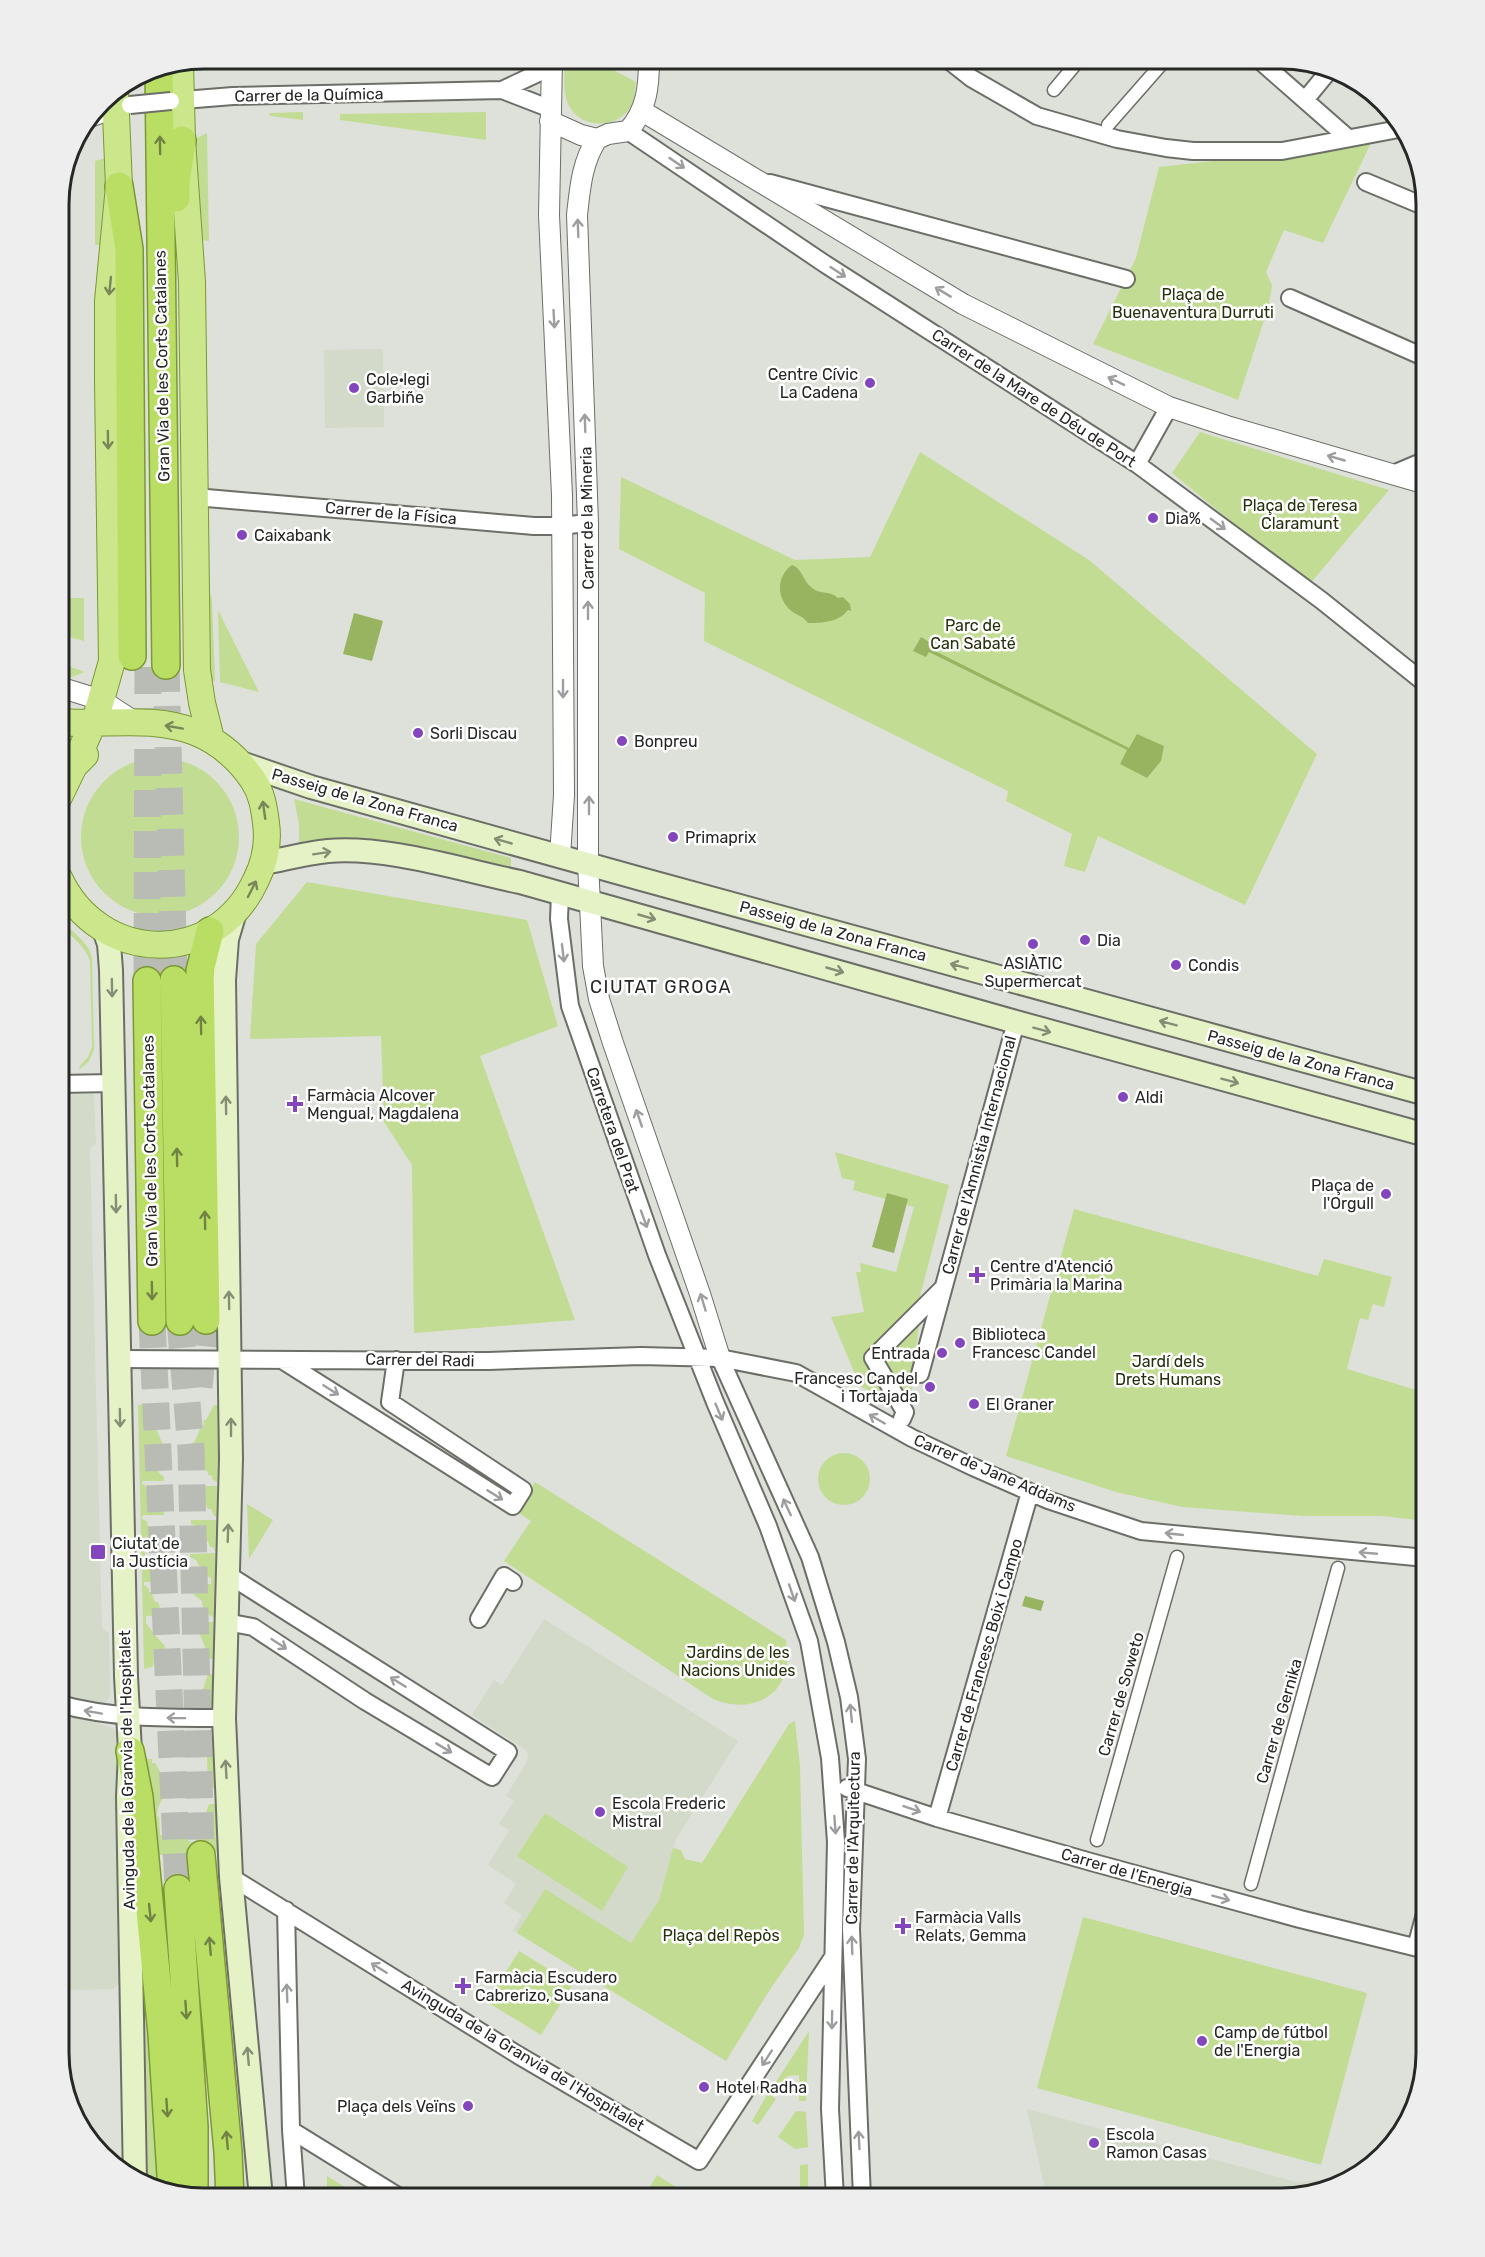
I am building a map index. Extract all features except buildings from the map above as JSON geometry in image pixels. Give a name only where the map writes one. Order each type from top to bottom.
[{"type":"highway","name":"Gran Via de les Corts Catalanes","points":[[157,663],[159,76]]},
{"type":"highway","name":"Gran Via de les Corts Catalanes","points":[[140,85],[157,663]]},
{"type":"highway","points":[[157,663],[178,250],[176,183],[182,140]]},
{"type":"highway","points":[[119,186],[129,249],[157,663]]},
{"type":"highway","name":"Gran Via de les Corts Catalanes","points":[[152,1321],[160,980],[193,1320],[200,971],[210,931]]},
{"type":"highway","points":[[130,1751],[139,1797],[162,2034],[171,2184]]},
{"type":"highway","points":[[201,1855],[230,2188]]},
{"type":"highway","points":[[178,1889],[194,2127],[194,2188]]},
{"type":"main road","points":[[179,72],[176,101],[182,140],[192,282],[197,670],[211,739]]},
{"type":"main road","points":[[69,776],[101,700],[112,661],[108,301],[119,186],[121,101]]},
{"type":"main road","points":[[74,766],[105,739],[135,722]]},
{"type":"main road","points":[[69,723],[135,722],[191,730],[211,739],[241,763],[256,785],[263,801],[268,837],[264,863],[248,897],[235,912],[210,931],[177,943],[157,945],[120,938],[89,920],[69,897]]},
{"type":"main road","name":"Passeig de la Zona Franca","points":[[241,763],[311,787],[1416,1091]]},
{"type":"main road","points":[[264,863],[327,851],[383,854],[520,882],[1416,1132]]},
{"type":"main road","points":[[560,856],[560,894]]},
{"type":"main road","points":[[235,912],[227,939],[224,980],[231,1359],[231,1459],[224,1718],[231,1877],[260,2188]]},
{"type":"main road","name":"Avinguda de la Granvia de l'Hospitalet","points":[[105,930],[109,944],[111,970],[130,1751],[128,1797],[135,2169]]},
{"type":"street","name":"Carrer de la Química","points":[[121,101],[502,90],[541,69]]},
{"type":"street","name":"Carrer de la Mineria","points":[[552,69],[549,215],[562,479],[564,795],[560,856]]},
{"type":"street","points":[[550,115],[581,135],[597,139],[608,134],[628,131],[642,111],[648,86],[649,69]]},
{"type":"street","points":[[959,69],[1037,116],[1117,139],[1188,151],[1282,150],[1394,130]]},
{"type":"street","points":[[1054,90],[1072,69]]},
{"type":"street","points":[[1108,125],[1157,69]]},
{"type":"street","points":[[1269,69],[1348,138]]},
{"type":"street","points":[[1305,100],[1325,76]]},
{"type":"street","name":"Carrer de la Química","points":[[502,90],[550,115]]},
{"type":"street","points":[[642,111],[963,304],[1169,406],[1227,426],[1416,481]]},
{"type":"street","name":"Carrer de la Mare de Déu de Port","points":[[628,131],[825,264],[1137,464],[1321,600],[1416,676]]},
{"type":"street","name":"Carrer de la Mineria","points":[[591,902],[588,863],[588,523],[577,215],[582,175],[588,153],[597,139]]},
{"type":"street","points":[[758,180],[1126,279]]},
{"type":"street","points":[[1366,182],[1416,203]]},
{"type":"street","points":[[1290,298],[1416,354]]},
{"type":"street","points":[[1137,464],[1169,406]]},
{"type":"street","points":[[1393,474],[1416,464]]},
{"type":"street","name":"Carrer de la Física","points":[[195,497],[534,526],[588,523]]},
{"type":"street","points":[[69,690],[101,700],[135,722]]},
{"type":"street","name":"Carretera del Prat","points":[[560,894],[559,919],[570,1006],[657,1255],[698,1358]]},
{"type":"street","name":"Carretera del Prat","points":[[591,902],[593,966],[599,999],[720,1358]]},
{"type":"street","name":"Carrer de l'Amnistia Internacional","points":[[920,1374],[1016,1022]]},
{"type":"street","points":[[69,1084],[113,1083]]},
{"type":"street","name":"Carrer de l'Amnistia Internacional","points":[[902,1419],[905,1412],[873,1358],[942,1288]]},
{"type":"street","name":"Carrer del Radi","points":[[119,1359],[488,1362],[641,1356],[720,1358]]},
{"type":"street","name":"Carrer de l'Arquitectura","points":[[698,1358],[768,1526],[809,1641],[830,1758],[836,1842],[830,2109],[834,2188]]},
{"type":"street","name":"Carrer de l'Arquitectura","points":[[720,1358],[810,1557],[836,1642],[849,1696],[857,1759],[851,1929],[862,2188]]},
{"type":"street","name":"Carrer de Jane Addams","points":[[720,1358],[796,1373],[912,1438],[1048,1500],[1141,1531],[1416,1557]]},
{"type":"street","points":[[281,1360],[513,1506],[523,1490],[390,1402],[396,1360]]},
{"type":"street","name":"Carrer de Francesc Boix i Campo","points":[[937,1818],[1030,1492]]},
{"type":"street","name":"Carrer de Soweto","points":[[1097,1840],[1177,1557]]},
{"type":"street","name":"Carrer de Gernika","points":[[1251,1884],[1338,1568]]},
{"type":"street","points":[[226,1622],[253,1627],[365,1701],[492,1777],[508,1752],[227,1574]]},
{"type":"street","points":[[479,1619],[504,1576],[513,1582]]},
{"type":"street","points":[[69,1707],[89,1712],[128,1716],[224,1718]]},
{"type":"street","name":"Carrer de l'Energia","points":[[832,1781],[856,1792],[937,1818],[1245,1905],[1416,1948]]},
{"type":"street","name":"Avinguda de la Granvia de l'Hospitalet","points":[[231,1877],[518,2055],[699,2162],[833,1956]]},
{"type":"street","points":[[286,1910],[291,2130],[295,2188]]},
{"type":"street","points":[[291,2130],[385,2188]]},
{"type":"shaded area","name":"Cole·legi Garbiñe","points":[[383,349],[384,427],[325,428],[324,350]]},
{"type":"shaded area","points":[[792,565],[817,591],[832,594],[838,598],[843,597],[850,604],[851,611],[848,610],[840,617],[830,621],[819,623],[808,623],[796,614],[785,604],[780,590],[782,577]]},
{"type":"shaded area","points":[[354,613],[383,621],[372,661],[343,654]]},
{"type":"shaded area","points":[[921,637],[933,644],[931,649],[1129,748],[1137,734],[1164,746],[1161,761],[1147,778],[1120,764],[1127,750],[929,652],[926,657],[913,651]]},
{"type":"shaded area","points":[[94,1094],[96,1143],[90,1149],[102,1628],[109,1633],[110,1695],[108,1700],[100,1706],[69,1699],[69,1095]]},
{"type":"shaded area","points":[[887,1193],[908,1199],[894,1253],[872,1247]]},
{"type":"shaded area","points":[[1025,1596],[1044,1601],[1041,1611],[1022,1606]]},
{"type":"shaded area","name":"Escola Frederic Mistral","points":[[544,1619],[738,1741],[676,1839],[659,1900],[603,1987],[513,1930],[522,1915],[504,1903],[516,1884],[488,1865],[509,1830],[499,1824],[514,1801],[506,1796],[527,1762],[528,1755],[526,1750],[472,1715],[494,1680],[502,1685]]},
{"type":"shaded area","points":[[69,1715],[107,1726],[114,1729],[117,1734],[120,1979],[118,1985],[113,1989],[69,1990]]},
{"type":"shaded area","name":"Escola Ramon Casas","points":[[1027,2109],[1297,2182],[1329,2179],[1299,2187],[1281,2188],[1045,2188]]},
{"type":"green space","points":[[565,69],[612,69],[636,82],[635,94],[632,105],[618,119],[600,124],[591,123],[575,114],[569,106],[564,82]]},
{"type":"green space","points":[[303,112],[303,120],[270,116],[269,113]]},
{"type":"green space","points":[[486,112],[486,140],[340,120],[340,114]]},
{"type":"green space","points":[[207,133],[209,241],[202,240],[196,148],[197,138]]},
{"type":"green space","name":"Plaça de Buenaventura Durruti","points":[[1371,143],[1323,243],[1284,230],[1266,272],[1272,285],[1269,305],[1238,400],[1093,344],[1136,258],[1159,167]]},
{"type":"green space","points":[[106,158],[102,245],[95,245],[95,161]]},
{"type":"green space","name":"Plaça de Teresa Claramunt","points":[[1200,432],[1389,490],[1309,585],[1172,473]]},
{"type":"green space","name":"Parc de Can Sabaté","points":[[920,452],[1089,560],[1317,754],[1245,905],[1098,836],[1085,872],[1064,866],[1072,834],[1006,801],[1008,791],[704,641],[705,593],[619,549],[621,477],[795,560],[870,557]]},
{"type":"green space","points":[[209,591],[212,599],[215,681],[207,679]]},
{"type":"green space","points":[[69,598],[84,598],[84,641],[69,637]]},
{"type":"green space","points":[[218,610],[259,692],[220,682]]},
{"type":"green space","points":[[69,666],[85,672],[69,678]]},
{"type":"green space","points":[[69,738],[75,740],[69,746]]},
{"type":"green space","points":[[160,758],[175,759],[190,764],[204,771],[216,781],[226,793],[233,807],[238,822],[238,852],[233,867],[226,881],[216,893],[204,903],[190,910],[175,915],[160,916],[145,915],[130,910],[116,903],[104,893],[94,881],[87,867],[82,852],[81,837],[82,822],[87,807],[94,793],[104,781],[116,771],[130,764],[145,759]]},
{"type":"green space","points":[[294,799],[511,858],[511,870],[299,846],[299,824]]},
{"type":"green space","points":[[307,882],[527,920],[558,1026],[480,1056],[575,1320],[414,1333],[412,1165],[384,1122],[381,1036],[250,1039],[256,944]]},
{"type":"green space","points":[[69,928],[89,949],[92,958],[94,1050],[89,1061],[80,1069],[79,1067],[88,1057],[92,1047],[90,961],[83,948],[69,933]]},
{"type":"green space","points":[[835,1152],[949,1185],[917,1308],[871,1356],[898,1407],[860,1386],[831,1317],[864,1312],[856,1272],[861,1272],[860,1263],[896,1272],[914,1207],[853,1190],[855,1181],[842,1178]]},
{"type":"green space","name":"Jardí dels Drets Humans","points":[[1074,1209],[1318,1276],[1324,1259],[1392,1277],[1384,1307],[1373,1304],[1368,1320],[1360,1318],[1347,1369],[1416,1390],[1416,1520],[1382,1516],[1303,1516],[1182,1507],[1116,1492],[1006,1456]]},
{"type":"green space","points":[[920,1316],[909,1412],[878,1358]]},
{"type":"green space","points":[[145,1404],[165,1449],[144,1449],[152,1460],[152,1464],[164,1477],[164,1481],[143,1481],[142,1484],[157,1501],[164,1515],[143,1515],[142,1519],[148,1522],[147,1525],[152,1528],[159,1542],[164,1545],[164,1549],[145,1549],[145,1555],[152,1562],[153,1568],[164,1578],[164,1582],[144,1582],[144,1585],[149,1589],[160,1608],[166,1611],[166,1615],[146,1616],[146,1623],[165,1646],[166,1652],[159,1656],[159,1660],[155,1660],[152,1667],[144,1669],[138,1405]]},
{"type":"green space","points":[[214,1405],[221,1405],[221,1459],[216,1659],[210,1659],[192,1622],[214,1622],[214,1618],[208,1614],[206,1608],[203,1608],[202,1601],[194,1595],[192,1588],[188,1588],[188,1584],[211,1584],[211,1578],[205,1575],[205,1571],[202,1571],[190,1554],[216,1553],[206,1541],[206,1537],[203,1537],[197,1527],[191,1524],[191,1520],[217,1520],[218,1517],[214,1516],[200,1496],[192,1490],[192,1486],[218,1486],[218,1483],[203,1469],[200,1461],[196,1461],[196,1457],[190,1454],[191,1445],[200,1429],[203,1428],[204,1420]]},
{"type":"green space","points":[[839,1453],[849,1453],[863,1460],[870,1479],[863,1498],[849,1505],[839,1505],[829,1501],[822,1494],[818,1484],[818,1474],[822,1464],[829,1457]]},
{"type":"green space","name":"Jardins de les Nacions Unides","points":[[535,1482],[786,1640],[786,1669],[780,1684],[765,1698],[755,1702],[734,1705],[713,1699],[504,1561],[531,1521],[516,1511]]},
{"type":"green space","points":[[247,1504],[273,1520],[249,1559]]},
{"type":"green space","points":[[208,1674],[216,1674],[216,1700],[208,1710],[194,1713],[194,1708],[198,1704]]},
{"type":"green space","name":"Plaça del Repòs","points":[[795,1721],[800,1766],[804,1935],[799,1948],[771,1988],[726,2061],[517,1933],[545,1889],[631,1943],[659,1900],[673,1848],[681,1850],[685,1859],[702,1863],[789,1724]]},
{"type":"green space","points":[[194,1731],[208,1733],[215,1743],[216,1788],[210,1788],[208,1785],[207,1756],[199,1756]]},
{"type":"green space","points":[[144,1759],[152,1759],[152,1763],[155,1763],[165,1780],[168,1780],[157,1811],[160,1835],[183,1834],[183,1837],[187,1837],[187,1840],[195,1844],[209,1804],[217,1804],[221,1851],[148,1856]]},
{"type":"green space","points":[[545,1813],[628,1867],[602,1911],[517,1856]]},
{"type":"green space","name":"Camp de fútbol de l'Energia","points":[[1083,1917],[1367,1993],[1321,2165],[1037,2088]]},
{"type":"green space","points":[[519,1951],[573,1984],[541,2035],[487,2002]]},
{"type":"green space","points":[[145,1987],[163,2181],[148,2176]]},
{"type":"green space","points":[[809,2031],[806,2101],[799,2101],[799,2075],[788,2076],[779,2089],[774,2085]]},
{"type":"green space","points":[[768,2093],[776,2099],[758,2125],[752,2121]]},
{"type":"green space","points":[[796,2111],[806,2112],[808,2147],[795,2149],[778,2137]]},
{"type":"green space","points":[[808,2164],[808,2188],[800,2187],[800,2165]]},
{"type":"green space","points":[[657,2175],[677,2188],[649,2188]]},
{"type":"green space","points":[[327,2176],[346,2188],[327,2188]]},
{"type":"tunnel","points":[[147,981],[148,660]]},
{"type":"tunnel","points":[[166,665],[174,980]]},
{"type":"tunnel","points":[[199,1387],[206,1320]]},
{"type":"tunnel","points":[[152,1321],[178,1889]]},
{"type":"tunnel","points":[[180,1321],[191,1450],[201,1855]]},
{"type":"place","name":"Centre Cívic La Cadena","points":[[870,383]]},
{"type":"place","name":"Cole·legi Garbiñe","points":[[354,388]]},
{"type":"place","name":"Dia%","points":[[1153,518]]},
{"type":"place","name":"Caixabank","points":[[242,535]]},
{"type":"place","name":"Sorli Discau","points":[[418,733]]},
{"type":"place","name":"Bonpreu","points":[[622,741]]},
{"type":"place","name":"Primaprix","points":[[673,837]]},
{"type":"place","name":"Dia","points":[[1085,940]]},
{"type":"place","name":"ASIÀTIC Supermercat","points":[[1033,944]]},
{"type":"place","name":"Condis","points":[[1176,965]]},
{"type":"place","name":"Aldi","points":[[1123,1097]]},
{"type":"place","name":"Farmàcia Alcover Mengual, Magdalena","points":[[295,1104]]},
{"type":"place","name":"Plaça de l'Orgull","points":[[1386,1194]]},
{"type":"place","name":"Centre d'Atenció Primària la Marina","points":[[977,1275]]},
{"type":"place","name":"Biblioteca Francesc Candel","points":[[960,1343]]},
{"type":"place","name":"Entrada","points":[[942,1353]]},
{"type":"place","name":"Francesc Candel i Tortajada","points":[[930,1387]]},
{"type":"place","name":"El Graner","points":[[974,1404]]},
{"type":"place","name":"Ciutat de la Justícia","points":[[98,1552]]},
{"type":"place","name":"Escola Frederic Mistral","points":[[600,1812]]},
{"type":"place","name":"Farmàcia Valls Relats, Gemma","points":[[903,1926]]},
{"type":"place","name":"Farmàcia Escudero Cabrerizo, Susana","points":[[463,1986]]},
{"type":"place","name":"Camp de fútbol de l'Energia","points":[[1202,2041]]},
{"type":"place","name":"Hotel Radha","points":[[704,2087]]},
{"type":"place","name":"Plaça dels Veïns","points":[[468,2106]]},
{"type":"place","name":"Escola Ramon Casas","points":[[1094,2143]]},
{"type":"district","name":"CIUTAT GROGA","points":[[661,987]]}]
